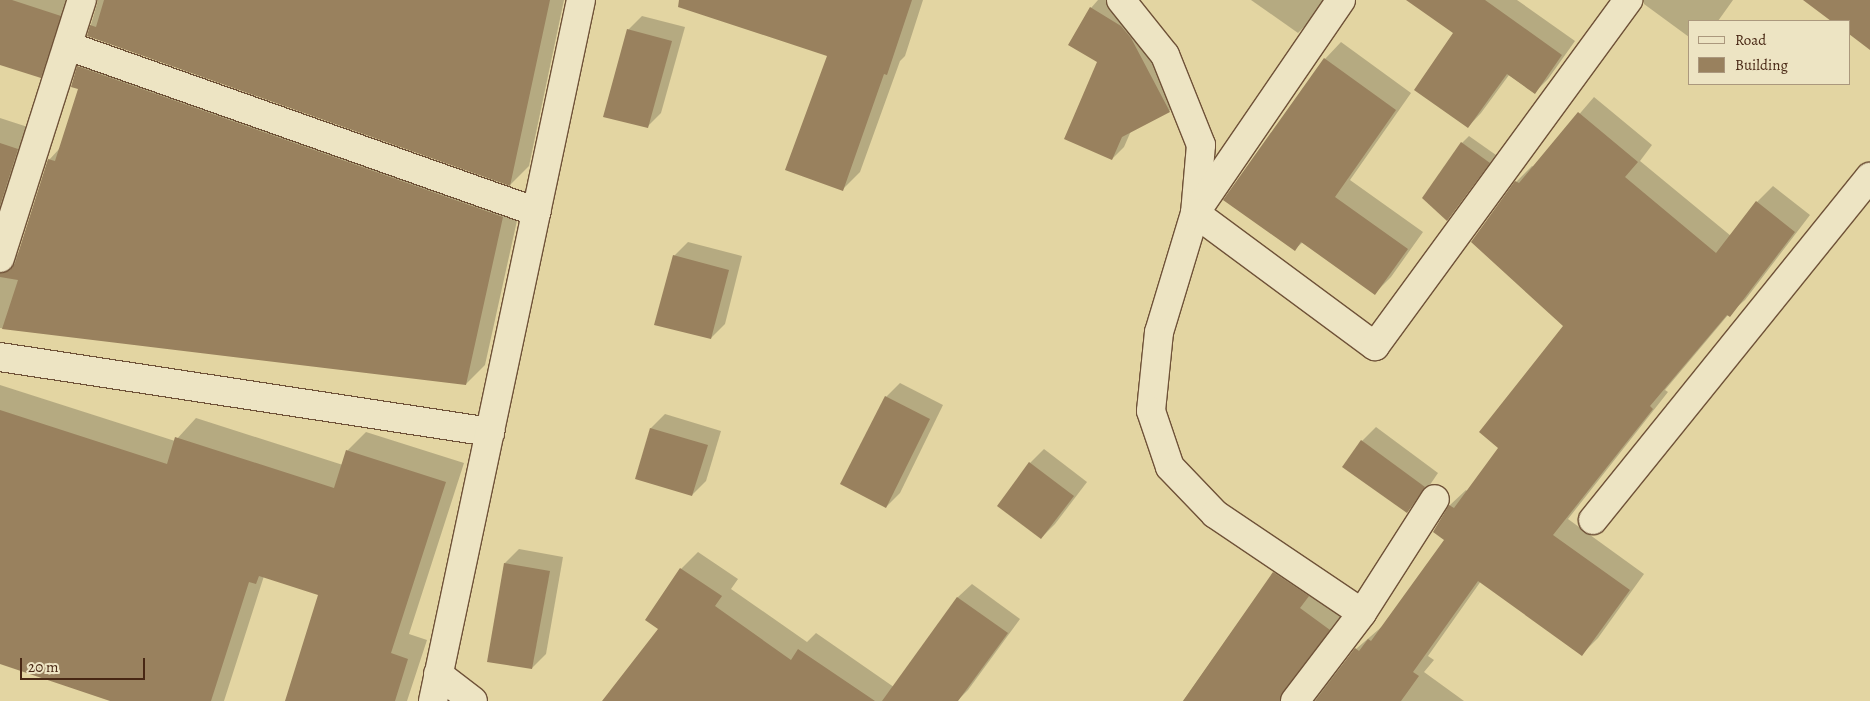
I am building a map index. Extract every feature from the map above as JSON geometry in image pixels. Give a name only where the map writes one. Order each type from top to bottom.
[{"type":"street","points":[[0,258],[82,0]]},
{"type":"street","points":[[432,701],[581,0]]},
{"type":"street","points":[[1121,0],[1165,55],[1201,145],[1195,213],[1159,332],[1158,342],[1152,411],[1170,467],[1215,514],[1362,613]]},
{"type":"street","points":[[1195,213],[1341,0]]},
{"type":"street","points":[[1195,213],[1375,346],[1628,0]]},
{"type":"street","points":[[68,46],[536,212]]},
{"type":"street","points":[[1593,520],[1870,177]]},
{"type":"street","points":[[0,357],[490,432]]},
{"type":"street","points":[[1295,701],[1362,613],[1435,499]]},
{"type":"street","points":[[438,674],[473,701]]},
{"type":"building","points":[[0,0],[12,0],[61,16],[41,78],[0,65]]},
{"type":"building","points":[[104,0],[550,0],[510,186],[87,36],[90,25],[96,27]]},
{"type":"building","points":[[679,0],[912,0],[887,75],[884,74],[843,191],[785,170],[827,56],[678,7]]},
{"type":"building","points":[[1406,0],[1485,0],[1562,55],[1535,94],[1507,74],[1468,128],[1414,90],[1453,33]]},
{"type":"building","points":[[1803,0],[1870,0],[1870,50],[1850,35],[1850,20],[1830,20]]},
{"type":"building","points":[[1090,7],[1121,26],[1131,38],[1170,112],[1122,137],[1112,160],[1064,139],[1097,62],[1068,45]]},
{"type":"building","points":[[627,29],[672,41],[648,128],[603,117]]},
{"type":"building","points":[[1324,58],[1396,110],[1335,197],[1408,249],[1375,295],[1301,242],[1295,251],[1223,200]]},
{"type":"building","points":[[77,66],[503,217],[466,385],[2,329],[18,280],[0,277],[0,273],[10,270],[15,263],[48,159],[55,161],[78,89],[71,87]]},
{"type":"building","points":[[1578,112],[1638,162],[1625,177],[1716,253],[1756,201],[1795,232],[1730,317],[1727,315],[1650,406],[1653,409],[1553,535],[1630,590],[1582,656],[1478,581],[1413,672],[1419,676],[1401,701],[1315,701],[1355,648],[1359,651],[1368,639],[1371,641],[1444,540],[1433,532],[1449,505],[1454,508],[1498,448],[1479,432],[1563,326],[1471,242],[1515,181],[1519,183]]},
{"type":"building","points":[[1461,142],[1490,163],[1447,221],[1422,198]]},
{"type":"building","points":[[0,143],[18,149],[0,206]]},
{"type":"building","points":[[673,255],[729,270],[711,339],[654,325]]},
{"type":"building","points":[[885,396],[930,419],[886,508],[840,484]]},
{"type":"building","points":[[0,410],[167,464],[175,437],[334,488],[346,450],[446,482],[391,653],[408,659],[395,701],[285,701],[318,595],[259,576],[256,584],[249,582],[211,701],[110,701],[0,664]]},
{"type":"building","points":[[650,428],[708,445],[692,496],[635,479]]},
{"type":"building","points":[[1361,440],[1425,487],[1407,513],[1342,467]]},
{"type":"building","points":[[1029,462],[1074,496],[1041,539],[997,506]]},
{"type":"building","points":[[504,563],[550,571],[532,669],[487,662]]},
{"type":"building","points":[[680,568],[722,596],[715,606],[791,660],[798,649],[875,701],[602,701],[658,629],[645,620]]},
{"type":"building","points":[[1273,572],[1309,596],[1300,608],[1330,630],[1283,692],[1280,701],[1183,701]]},
{"type":"building","points":[[957,597],[1008,633],[958,701],[882,701]]}]
